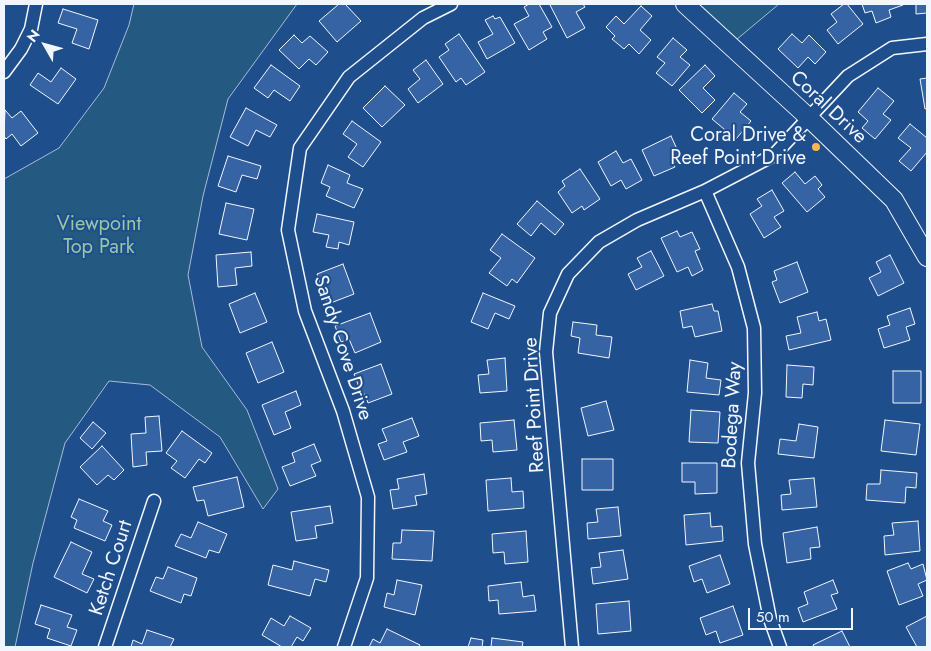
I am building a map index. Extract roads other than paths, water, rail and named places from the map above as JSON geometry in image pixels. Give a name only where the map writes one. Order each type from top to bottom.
[{"type":"street","points":[[4,72],[21,50],[31,29],[36,4]]},
{"type":"street","name":"Sandy Cove Drive","points":[[344,647],[367,578],[368,497],[343,411],[305,311],[288,230],[300,148],[349,77],[424,18],[451,4]]},
{"type":"street","name":"Coral Drive","points":[[684,4],[894,200],[927,257]]},
{"type":"street","name":"Reef Point Drive","points":[[572,647],[546,352],[550,313],[568,274],[599,242],[637,220],[705,191],[774,155],[848,76],[892,48],[927,44]]},
{"type":"street","name":"Bodega Way","points":[[705,191],[738,268],[754,328],[755,393],[748,463],[755,544],[770,619],[780,647]]},
{"type":"street","name":"Ketch Court","points":[[105,647],[154,501]]},
{"type":"place","name":"Coral Drive & Reef Point Drive","points":[[816,147]]},
{"type":"park label","name":"Viewpoint Top Park","points":[[99,236]]}]
